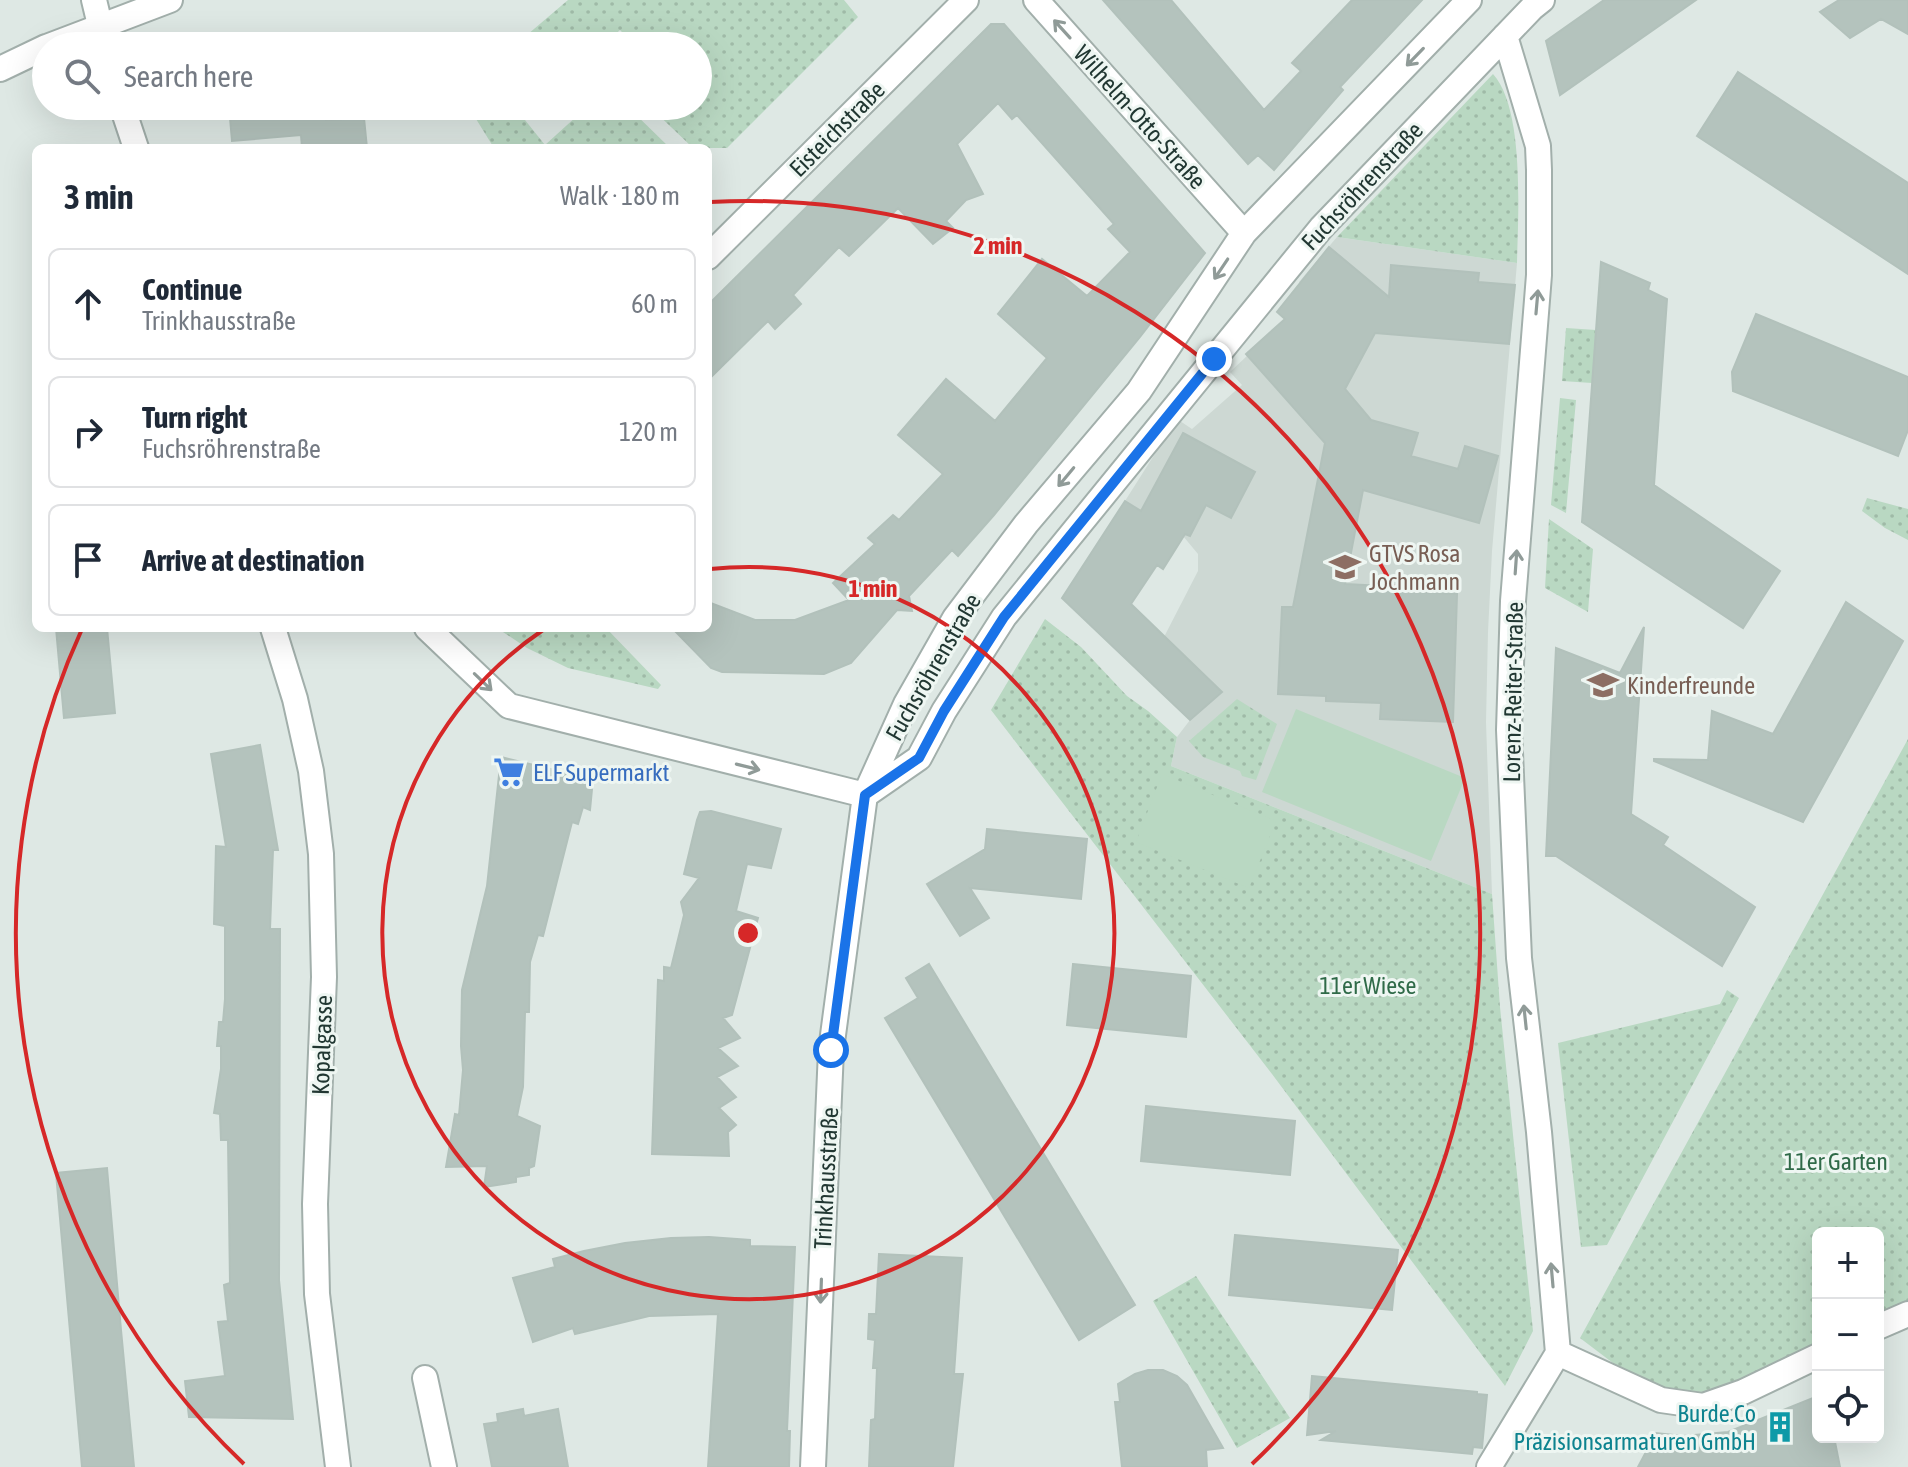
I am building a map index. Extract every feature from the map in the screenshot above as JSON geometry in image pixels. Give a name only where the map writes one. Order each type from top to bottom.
[{"type":"street","points":[[94,0],[102,32]]},
{"type":"street","points":[[110,32],[170,0]]},
{"type":"street","name":"Eisteichstraße","points":[[712,253],[966,0]]},
{"type":"street","name":"Wilhelm-Otto-Straße","points":[[1036,0],[1244,233]]},
{"type":"street","name":"Fuchsröhrenstraße","points":[[865,795],[906,704],[955,618],[1026,524],[1139,391],[1244,233],[1469,0]]},
{"type":"street","name":"Fuchsröhrenstraße","points":[[865,795],[919,758],[944,711],[1004,617],[1321,228],[1542,0]]},
{"type":"street","name":"Lorenz-Reiter-Straße","points":[[1505,36],[1538,146],[1539,170],[1539,275],[1513,601],[1509,730],[1519,958],[1539,1132],[1558,1353]]},
{"type":"street","points":[[0,69],[32,54]]},
{"type":"street","points":[[127,120],[135,144]]},
{"type":"street","name":"Kopalgasse","points":[[274,632],[295,699],[311,771],[321,854],[324,977],[315,1204],[317,1294],[338,1467]]},
{"type":"street","points":[[431,632],[509,706],[865,795]]},
{"type":"street","name":"Trinkhausstraße","points":[[813,1467],[831,1050],[865,795]]},
{"type":"street","points":[[1884,1324],[1908,1314]]},
{"type":"street","points":[[1489,1467],[1558,1353],[1661,1400],[1703,1406],[1743,1392],[1812,1359]]},
{"type":"street","points":[[425,1378],[444,1467]]},
{"type":"shaded area","name":"GTVS Rosa Jochmann","points":[[1337,237],[1517,263],[1488,632],[1486,722],[1492,894],[1171,766],[1177,737],[1190,720],[1222,692],[1164,637],[1198,571],[1198,554],[1183,536],[1125,501],[1177,419],[1192,429],[1242,385],[1230,372],[1285,320],[1277,312],[1303,286],[1299,282]]},
{"type":"green space","points":[[568,0],[844,0],[858,17],[727,148],[712,148],[712,144],[689,144],[664,120],[712,120],[712,32],[530,32]]},
{"type":"green space","points":[[1493,74],[1503,90],[1515,137],[1517,263],[1337,237]]},
{"type":"green space","points":[[477,120],[525,120],[544,144],[492,144]]},
{"type":"green space","points":[[573,120],[641,120],[666,144],[546,144]]},
{"type":"green space","points":[[1566,328],[1596,330],[1592,383],[1562,381]]},
{"type":"green space","points":[[1560,398],[1576,400],[1566,513],[1551,505]]},
{"type":"green space","points":[[1867,498],[1908,509],[1908,540],[1862,511]]},
{"type":"green space","points":[[1549,519],[1593,549],[1588,612],[1545,588]]},
{"type":"green space","name":"11er Wiese","points":[[1045,619],[1081,647],[1127,696],[1177,737],[1171,766],[1492,894],[1500,1007],[1533,1331],[1505,1386],[1272,1074],[991,710]]},
{"type":"green space","points":[[503,632],[610,632],[661,685],[658,689],[568,668]]},
{"type":"green space","points":[[1237,699],[1277,724],[1256,780],[1203,757],[1189,741]]},
{"type":"green space","points":[[1296,709],[1465,778],[1431,861],[1262,792]]},
{"type":"green space","name":"11er Garten","points":[[1908,739],[1908,1314],[1884,1324],[1884,1227],[1812,1227],[1812,1359],[1703,1406],[1634,1379],[1580,1338]]},
{"type":"green space","points":[[1162,774],[1276,821],[1249,888],[1136,842]]},
{"type":"green space","points":[[1727,990],[1739,998],[1607,1245],[1581,1247],[1558,1043],[1720,1004]]},
{"type":"green space","points":[[1196,1276],[1290,1418],[1237,1448],[1153,1301]]},
{"type":"building","points":[[1103,0],[1171,0],[1264,110],[1301,71],[1292,63],[1352,0],[1422,0],[1340,87],[1343,90],[1274,170],[1258,155],[1248,164]]},
{"type":"building","points":[[1604,0],[1696,0],[1560,95],[1546,41]]},
{"type":"building","points":[[1839,0],[1908,0],[1908,34],[1881,19],[1850,38],[1820,12]]},
{"type":"building","points":[[991,24],[1004,24],[1205,253],[994,515],[958,556],[952,550],[909,596],[912,611],[897,610],[851,663],[824,674],[722,672],[711,668],[676,632],[712,632],[712,604],[755,620],[795,620],[849,600],[833,583],[875,544],[868,538],[893,515],[899,520],[943,474],[898,435],[946,379],[995,421],[1047,358],[998,314],[1042,259],[1087,296],[1130,252],[1108,229],[1114,224],[1017,115],[1012,119],[998,103],[957,144],[983,194],[966,200],[946,221],[953,228],[933,244],[898,208],[849,256],[839,247],[793,295],[801,304],[775,329],[768,321],[712,376],[712,301]]},
{"type":"building","points":[[1738,72],[1908,183],[1908,274],[1697,136]]},
{"type":"building","points":[[230,120],[364,120],[367,144],[302,144],[301,135],[232,141]]},
{"type":"building","points":[[1329,247],[1389,297],[1391,265],[1479,273],[1478,282],[1515,285],[1509,344],[1375,333],[1345,389],[1371,420],[1418,433],[1411,456],[1458,469],[1465,446],[1498,456],[1479,523],[1363,490],[1345,584],[1384,586],[1384,591],[1457,594],[1453,722],[1380,719],[1381,703],[1326,701],[1326,696],[1278,694],[1282,607],[1293,607],[1325,443],[1246,354],[1285,319],[1277,312]]},
{"type":"building","points":[[1601,262],[1650,283],[1648,290],[1667,299],[1654,485],[1780,571],[1743,628],[1582,522]]},
{"type":"building","points":[[1756,314],[1908,377],[1908,430],[1898,456],[1733,391],[1732,372]]},
{"type":"building","points":[[1183,433],[1255,472],[1231,518],[1206,505],[1190,536],[1185,534],[1163,569],[1157,565],[1131,604],[1222,692],[1190,720],[1062,598],[1125,501],[1141,511]]},
{"type":"building","points":[[1846,602],[1903,641],[1803,822],[1654,761],[1708,760],[1712,711],[1773,734]]},
{"type":"building","points":[[1644,627],[1631,814],[1668,837],[1663,845],[1755,907],[1722,966],[1556,856],[1546,856],[1556,648],[1620,673]]},
{"type":"building","points":[[56,632],[107,632],[115,713],[64,718]]},
{"type":"building","points":[[260,745],[278,850],[273,850],[270,929],[280,929],[279,1280],[293,1419],[189,1417],[185,1381],[225,1376],[218,1322],[228,1321],[224,1285],[230,1283],[228,1140],[221,1140],[220,1114],[214,1113],[221,1069],[221,1046],[217,1046],[219,1022],[223,1022],[225,999],[225,926],[214,924],[216,846],[226,847],[211,754]]},
{"type":"building","points":[[501,757],[579,776],[592,789],[590,810],[583,807],[578,824],[572,822],[543,936],[538,935],[530,962],[523,1087],[517,1116],[540,1126],[534,1166],[529,1168],[529,1175],[516,1177],[516,1182],[484,1187],[487,1166],[446,1167],[455,1114],[459,1115],[463,1070],[462,990],[487,886]]},
{"type":"building","points":[[711,811],[781,829],[771,868],[747,864],[736,911],[758,918],[732,1015],[723,1018],[740,1038],[718,1048],[738,1066],[717,1077],[736,1097],[719,1108],[736,1125],[728,1132],[729,1156],[652,1154],[658,980],[664,981],[664,967],[671,968],[684,915],[681,902],[699,878],[684,874],[697,820],[700,812]]},
{"type":"building","points":[[987,829],[1087,839],[1081,899],[970,888],[989,918],[960,936],[927,884],[985,849]]},
{"type":"building","points":[[929,964],[1135,1305],[1079,1340],[885,1018],[918,998],[906,978]]},
{"type":"building","points":[[1073,964],[1191,976],[1186,1037],[1067,1025]]},
{"type":"building","points":[[1146,1106],[1295,1121],[1290,1175],[1141,1161]]},
{"type":"building","points":[[107,1168],[134,1467],[82,1467],[56,1173]]},
{"type":"building","points":[[1235,1235],[1398,1250],[1392,1310],[1229,1295]]},
{"type":"building","points":[[709,1237],[750,1240],[750,1246],[795,1247],[787,1431],[790,1431],[789,1467],[708,1467],[718,1314],[649,1316],[575,1334],[573,1328],[533,1342],[513,1278],[555,1267],[553,1259],[584,1251],[625,1243]]},
{"type":"building","points":[[879,1254],[962,1258],[954,1374],[963,1374],[953,1467],[869,1467],[877,1368],[873,1368],[875,1340],[868,1339],[869,1314],[876,1314]]},
{"type":"building","points":[[1148,1370],[1163,1370],[1187,1385],[1223,1448],[1206,1450],[1207,1467],[1122,1467],[1115,1402],[1120,1402],[1118,1384]]},
{"type":"building","points":[[1312,1376],[1487,1395],[1482,1448],[1473,1447],[1472,1454],[1321,1440],[1336,1431],[1307,1435]]},
{"type":"building","name":"Burde.Co Präzisionsarmaturen GmbH","points":[[1812,1398],[1812,1443],[1835,1443],[1840,1467],[1638,1467],[1656,1433],[1683,1436],[1728,1432]]},
{"type":"building","points":[[523,1409],[524,1416],[558,1409],[568,1467],[492,1467],[484,1424],[498,1422],[497,1414]]},
{"type":"place","name":"GTVS Rosa Jochmann","points":[[1345,567]]},
{"type":"place","name":"Kinderfreunde","points":[[1603,685]]},
{"type":"place","name":"ELF Supermarkt","points":[[509,772]]},
{"type":"place","name":"Burde.Co Präzisionsarmaturen GmbH","points":[[1780,1427]]},
{"type":"route","points":[[831,1050],[865,795],[919,758],[944,711],[1004,617],[1214,359]]}]
